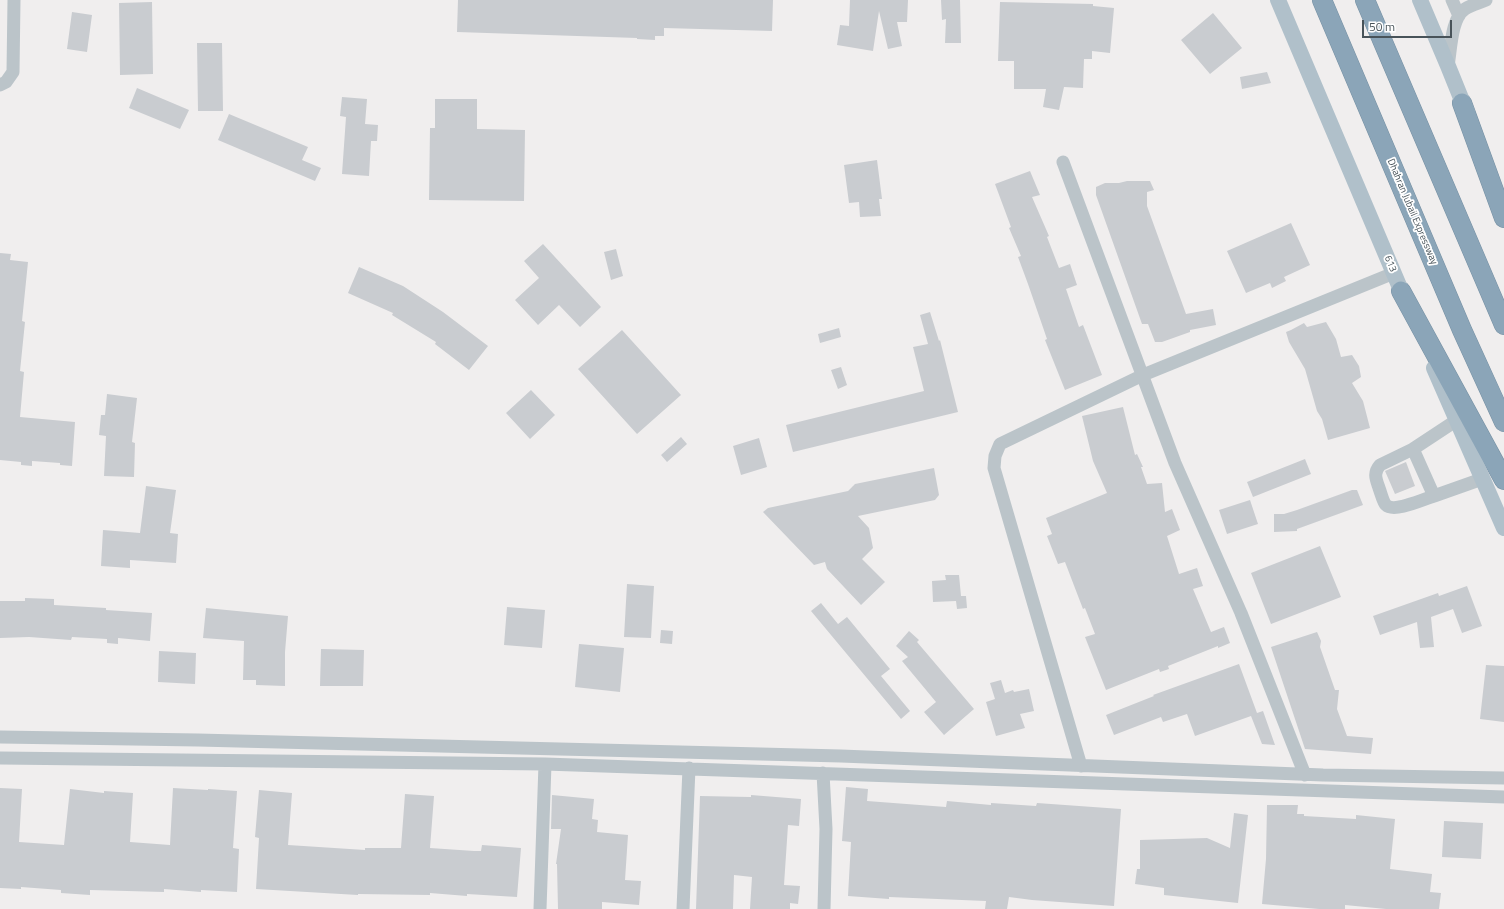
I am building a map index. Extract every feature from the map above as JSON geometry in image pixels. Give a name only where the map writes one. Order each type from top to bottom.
[{"type":"highway","name":"Dhahran Jubail Expressway","points":[[1322,0],[1459,323],[1504,422]]},
{"type":"highway","points":[[1365,0],[1504,325]]},
{"type":"highway","points":[[1462,103],[1504,218]]},
{"type":"highway","points":[[1401,291],[1504,480]]},
{"type":"main road","points":[[1420,0],[1462,103],[1504,191]]},
{"type":"main road","name":"613","points":[[1280,6],[1504,528]]},
{"type":"street","points":[[0,85],[6,82],[13,72],[14,0]]},
{"type":"street","points":[[1272,0],[1280,6]]},
{"type":"street","points":[[1452,0],[1459,16]]},
{"type":"street","points":[[1448,66],[1455,24],[1459,16],[1464,9],[1484,0]]},
{"type":"street","points":[[1063,162],[1175,463],[1241,613],[1305,775]]},
{"type":"street","points":[[1081,766],[994,468],[995,456],[1000,444],[1143,375],[1394,273]]},
{"type":"street","points":[[1457,420],[1413,449],[1380,465],[1375,475],[1385,505],[1391,509],[1398,508],[1482,479]]},
{"type":"street","points":[[1413,449],[1434,496]]},
{"type":"street","points":[[0,737],[198,740],[841,756],[1305,775],[1504,778]]},
{"type":"street","points":[[0,758],[545,764],[1504,797]]},
{"type":"street","points":[[540,909],[545,764]]},
{"type":"street","points":[[683,909],[689,768]]},
{"type":"street","points":[[824,773],[826,830],[824,909]]},
{"type":"building","points":[[458,0],[773,0],[772,31],[664,28],[664,36],[655,36],[655,40],[637,38],[457,32]]},
{"type":"building","points":[[850,0],[908,0],[907,22],[897,22],[902,46],[888,49],[879,11],[873,51],[837,45],[840,25],[849,26]]},
{"type":"building","points":[[941,0],[960,0],[961,43],[945,43],[946,19],[942,20]]},
{"type":"building","points":[[152,2],[153,74],[120,75],[119,3]]},
{"type":"building","points":[[1000,2],[1093,4],[1093,6],[1114,8],[1110,53],[1092,51],[1092,59],[1084,59],[1083,88],[1064,87],[1059,110],[1043,107],[1046,89],[1014,89],[1014,61],[998,61]]},
{"type":"building","points":[[72,12],[92,15],[87,52],[67,49]]},
{"type":"building","points":[[1213,13],[1242,48],[1210,74],[1181,40]]},
{"type":"building","points":[[197,43],[222,43],[223,111],[198,111]]},
{"type":"building","points":[[1267,72],[1271,83],[1242,89],[1240,77]]},
{"type":"building","points":[[137,88],[189,110],[180,129],[129,108]]},
{"type":"building","points":[[342,97],[367,99],[365,124],[378,125],[377,141],[371,141],[369,176],[342,174],[346,117],[340,116]]},
{"type":"building","points":[[435,99],[477,99],[477,129],[525,130],[524,201],[429,200],[430,128],[435,128]]},
{"type":"building","points":[[229,114],[308,147],[302,160],[321,168],[315,181],[218,140]]},
{"type":"building","points":[[877,160],[882,199],[879,199],[881,216],[860,217],[859,202],[849,203],[844,165]]},
{"type":"building","points":[[1030,171],[1040,195],[1032,197],[1049,236],[1047,237],[1059,268],[1070,264],[1077,285],[1066,289],[1079,327],[1083,325],[1102,375],[1065,390],[1045,340],[1047,339],[1018,257],[1021,256],[1009,228],[1011,227],[995,184]]},
{"type":"building","points":[[1127,181],[1150,181],[1154,190],[1147,192],[1147,206],[1186,314],[1213,309],[1216,325],[1190,330],[1190,332],[1162,342],[1155,342],[1148,324],[1142,324],[1096,195],[1096,187],[1105,183],[1119,183]]},
{"type":"building","points":[[1291,223],[1310,265],[1284,277],[1286,281],[1272,288],[1270,283],[1246,293],[1227,251]]},
{"type":"building","points":[[543,244],[601,307],[580,327],[559,305],[538,325],[515,300],[539,278],[524,261]]},
{"type":"building","points":[[616,249],[623,276],[611,280],[604,252]]},
{"type":"building","points":[[0,253],[11,254],[10,260],[28,262],[22,321],[25,322],[20,371],[24,372],[20,417],[75,422],[72,466],[60,465],[60,463],[32,461],[32,466],[21,465],[21,462],[0,460]]},
{"type":"building","points":[[359,267],[403,286],[443,312],[488,346],[469,370],[435,344],[436,342],[392,315],[393,313],[348,293]]},
{"type":"building","points":[[930,312],[939,341],[940,340],[958,412],[793,452],[786,425],[924,391],[913,347],[928,344],[920,315]]},
{"type":"building","points":[[1326,322],[1336,339],[1341,357],[1352,355],[1359,366],[1361,377],[1352,383],[1363,401],[1370,428],[1328,440],[1322,419],[1317,411],[1305,369],[1289,342],[1286,332],[1304,323],[1307,327]]},
{"type":"building","points":[[839,328],[841,337],[820,343],[818,334]]},
{"type":"building","points":[[622,330],[681,395],[637,434],[578,369]]},
{"type":"building","points":[[841,367],[847,385],[838,389],[831,370]]},
{"type":"building","points":[[531,390],[555,415],[530,439],[506,413]]},
{"type":"building","points":[[107,394],[137,398],[132,442],[135,443],[134,477],[104,476],[106,436],[99,435],[101,415],[105,415]]},
{"type":"building","points":[[1123,407],[1135,455],[1137,454],[1143,467],[1141,467],[1147,484],[1162,483],[1165,512],[1172,509],[1180,530],[1167,536],[1179,574],[1197,568],[1203,586],[1193,589],[1211,632],[1224,627],[1230,643],[1218,648],[1218,646],[1168,666],[1169,669],[1160,672],[1159,669],[1106,690],[1085,637],[1095,634],[1085,608],[1083,609],[1065,562],[1058,564],[1047,536],[1052,534],[1046,518],[1107,493],[1093,461],[1082,416]]},
{"type":"building","points":[[681,437],[687,444],[667,462],[661,455]]},
{"type":"building","points":[[759,438],[767,467],[741,475],[733,446]]},
{"type":"building","points":[[1305,459],[1311,474],[1253,497],[1247,482]]},
{"type":"building","points":[[1406,462],[1415,486],[1395,494],[1385,471]]},
{"type":"building","points":[[934,468],[939,495],[935,500],[858,516],[869,528],[873,548],[862,559],[885,582],[861,605],[827,569],[825,562],[814,565],[763,512],[768,508],[848,491],[855,484]]},
{"type":"building","points":[[146,486],[176,490],[170,533],[178,534],[176,563],[130,560],[130,568],[101,566],[103,530],[140,533]]},
{"type":"building","points":[[1352,490],[1357,490],[1363,505],[1297,529],[1297,531],[1274,532],[1274,514],[1284,514],[1297,510]]},
{"type":"building","points":[[1250,500],[1258,524],[1227,534],[1219,510]]},
{"type":"building","points":[[1320,546],[1341,597],[1271,624],[1251,573]]},
{"type":"building","points":[[945,575],[959,575],[961,596],[966,596],[967,608],[957,609],[956,601],[933,602],[932,581],[946,580]]},
{"type":"building","points":[[627,584],[654,586],[651,638],[624,637]]},
{"type":"building","points":[[1467,586],[1482,626],[1462,633],[1453,609],[1431,617],[1434,647],[1420,648],[1417,622],[1380,635],[1373,616],[1438,593],[1439,596]]},
{"type":"building","points":[[25,598],[54,599],[54,605],[106,608],[106,610],[152,613],[150,641],[118,638],[118,644],[107,643],[107,639],[72,637],[71,640],[29,637],[0,638],[0,601],[25,601]]},
{"type":"building","points":[[821,603],[838,624],[847,617],[890,669],[881,676],[910,711],[901,719],[811,611]]},
{"type":"building","points":[[507,607],[545,610],[542,648],[504,645]]},
{"type":"building","points":[[206,608],[288,616],[285,652],[285,686],[256,685],[256,680],[243,680],[244,641],[203,638]]},
{"type":"building","points":[[661,630],[673,631],[672,644],[660,643]]},
{"type":"building","points":[[909,631],[919,640],[917,642],[974,709],[944,735],[924,712],[936,702],[902,661],[908,657],[896,646]]},
{"type":"building","points":[[1317,632],[1321,641],[1320,647],[1335,690],[1339,690],[1337,709],[1347,736],[1373,738],[1371,754],[1305,749],[1271,647]]},
{"type":"building","points":[[579,644],[624,648],[620,692],[575,687]]},
{"type":"building","points":[[321,649],[364,650],[363,686],[320,686]]},
{"type":"building","points":[[159,651],[196,653],[195,684],[158,682]]},
{"type":"building","points":[[1239,664],[1257,713],[1263,711],[1275,745],[1262,744],[1251,716],[1195,736],[1187,714],[1163,722],[1161,717],[1114,735],[1106,715],[1154,696],[1153,695]]},
{"type":"building","points":[[1486,665],[1504,666],[1504,722],[1480,719]]},
{"type":"building","points":[[1001,680],[1005,693],[1013,690],[1014,692],[1029,689],[1034,711],[1020,714],[1025,728],[996,736],[986,702],[995,699],[990,683]]},
{"type":"building","points":[[846,787],[868,789],[867,801],[946,807],[947,801],[991,805],[991,803],[1036,806],[1037,803],[1121,809],[1114,906],[1009,897],[1007,909],[985,909],[986,901],[889,897],[889,899],[848,896],[851,842],[842,841]]},
{"type":"building","points":[[0,788],[22,789],[19,842],[64,845],[70,789],[104,793],[104,791],[133,793],[130,842],[170,845],[173,788],[237,791],[233,848],[239,849],[237,892],[201,890],[201,892],[164,889],[164,892],[90,890],[90,895],[61,893],[61,890],[21,887],[21,889],[0,888]]},
{"type":"building","points":[[259,790],[292,793],[288,845],[365,850],[365,848],[401,848],[405,794],[434,796],[430,848],[481,851],[482,845],[521,848],[517,897],[467,894],[467,896],[430,893],[430,895],[358,895],[256,889],[259,838],[255,837]]},
{"type":"building","points":[[552,795],[594,799],[592,819],[598,820],[597,832],[628,835],[625,880],[641,881],[639,905],[602,902],[602,909],[558,909],[556,864],[561,829],[551,829]]},
{"type":"building","points":[[751,795],[801,799],[799,826],[788,825],[784,885],[800,886],[798,904],[790,903],[790,909],[750,909],[752,877],[734,875],[733,909],[696,909],[700,796],[751,797]]},
{"type":"building","points":[[1267,805],[1298,805],[1297,814],[1304,814],[1304,816],[1356,819],[1356,815],[1395,819],[1390,869],[1432,874],[1430,892],[1441,893],[1439,909],[1386,909],[1345,905],[1345,909],[1319,909],[1262,904],[1266,859]]},
{"type":"building","points":[[1234,813],[1248,815],[1238,903],[1164,895],[1164,888],[1135,884],[1137,869],[1140,869],[1140,840],[1207,838],[1230,848]]},
{"type":"building","points":[[1444,821],[1483,823],[1481,859],[1442,857]]}]
